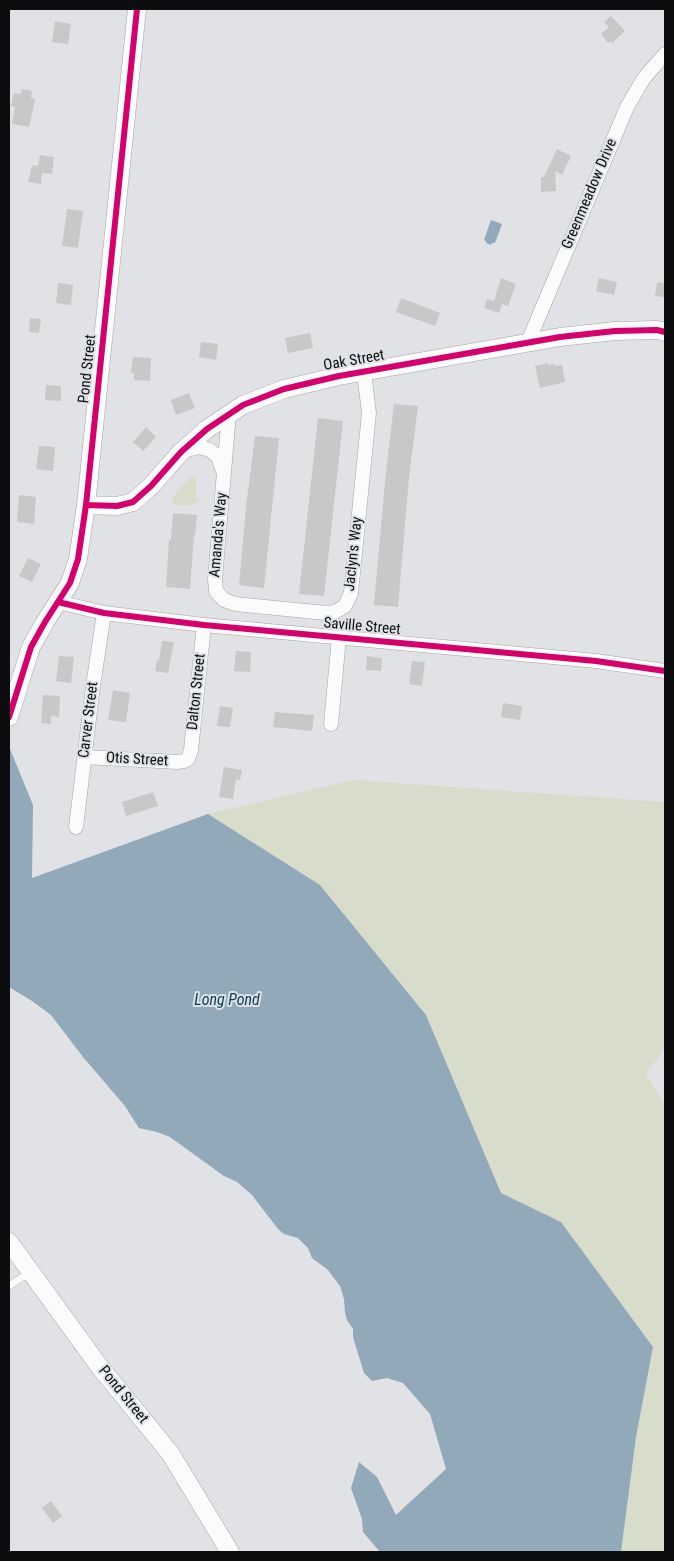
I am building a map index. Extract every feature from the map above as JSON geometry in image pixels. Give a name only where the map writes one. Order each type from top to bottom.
[{"type":"street","name":"Pond Street","points":[[9,717],[31,647],[73,575],[86,505],[136,9]]},
{"type":"street","name":"Greenmeadow Drive","points":[[528,342],[626,107],[644,78],[665,54]]},
{"type":"street","name":"Oak Street","points":[[86,505],[117,506],[133,502],[151,486],[180,452],[203,432],[243,405],[284,389],[312,381],[560,337],[616,331],[657,330],[665,332]]},
{"type":"street","name":"Jaclyn's Way","points":[[219,596],[234,604],[329,613],[340,610],[348,602],[351,593],[368,420],[368,401],[364,372]]},
{"type":"street","name":"Amanda's Way","points":[[219,596],[214,582],[229,413]]},
{"type":"street","name":"Amanda's Way","points":[[180,452],[194,447],[210,450],[221,463],[224,474]]},
{"type":"street","name":"Saville Street","points":[[58,602],[80,609],[104,613],[204,625],[596,661],[665,671]]},
{"type":"street","name":"Carver Street","points":[[76,827],[104,613]]},
{"type":"street","name":"Dalton Street","points":[[188,759],[191,750],[204,625]]},
{"type":"street","points":[[331,724],[338,637]]},
{"type":"street","name":"Otis Street","points":[[84,757],[177,762],[188,759]]},
{"type":"street","name":"Pond Street","points":[[9,1242],[99,1366],[170,1453],[230,1552]]},
{"type":"lane","points":[[9,1286],[30,1272]]},
{"type":"green space","points":[[194,476],[196,479],[196,497],[199,498],[199,501],[196,501],[196,505],[174,505],[172,498],[190,477]]},
{"type":"green space","points":[[353,780],[665,802],[665,1048],[646,1074],[665,1105],[665,1552],[621,1552],[636,1437],[653,1347],[561,1222],[501,1193],[426,1015],[320,885],[208,814]]},
{"type":"water","points":[[491,220],[502,224],[495,243],[491,245],[484,240]]},
{"type":"water","name":"Long Pond","points":[[10,749],[33,805],[32,878],[208,814],[320,885],[426,1015],[501,1193],[561,1222],[653,1347],[636,1437],[621,1552],[380,1552],[363,1532],[362,1519],[351,1488],[359,1462],[377,1477],[396,1515],[446,1469],[430,1414],[403,1383],[387,1378],[372,1381],[364,1373],[353,1337],[353,1329],[345,1313],[344,1299],[340,1286],[328,1270],[312,1258],[308,1248],[298,1238],[284,1234],[278,1229],[252,1195],[237,1182],[224,1176],[170,1137],[139,1128],[125,1106],[83,1057],[51,1015],[9,987]]},
{"type":"building","points":[[611,16],[625,31],[612,43],[611,41],[608,43],[601,34],[609,27],[604,22]]},
{"type":"building","points":[[55,21],[71,24],[68,44],[52,42]]},
{"type":"building","points":[[22,89],[32,91],[31,98],[35,99],[29,127],[12,124],[15,107],[11,106],[14,93],[21,94]]},
{"type":"building","points":[[557,149],[571,156],[562,175],[555,171],[556,191],[541,192],[541,177],[544,177]]},
{"type":"building","points":[[40,155],[54,157],[52,174],[42,173],[41,184],[28,182],[32,165],[38,166]]},
{"type":"building","points":[[67,209],[83,211],[78,248],[62,246]]},
{"type":"building","points":[[501,278],[516,284],[508,306],[502,304],[499,313],[484,308],[487,299],[494,301]]},
{"type":"building","points":[[599,278],[617,282],[614,295],[596,291]]},
{"type":"building","points":[[657,282],[665,283],[665,297],[655,296]]},
{"type":"building","points":[[58,283],[73,285],[71,305],[56,303]]},
{"type":"building","points":[[401,298],[440,313],[435,326],[396,312]]},
{"type":"building","points":[[30,318],[41,319],[39,333],[29,332]]},
{"type":"building","points":[[310,333],[313,348],[288,353],[285,338]]},
{"type":"building","points":[[201,342],[218,344],[216,360],[199,357]]},
{"type":"building","points":[[133,357],[151,358],[150,381],[134,380],[134,373],[131,373]]},
{"type":"building","points":[[548,363],[548,365],[555,364],[555,366],[562,365],[565,382],[540,388],[535,366]]},
{"type":"building","points":[[46,385],[61,386],[61,401],[45,400]]},
{"type":"building","points":[[189,393],[195,408],[176,415],[171,400]]},
{"type":"building","points":[[394,404],[418,406],[409,477],[398,607],[374,605]]},
{"type":"building","points":[[318,418],[343,421],[324,596],[299,594]]},
{"type":"building","points":[[146,427],[156,437],[143,451],[133,442]]},
{"type":"building","points":[[255,436],[279,438],[264,588],[239,585]]},
{"type":"building","points":[[39,446],[55,447],[53,471],[36,469]]},
{"type":"building","points":[[19,495],[36,497],[34,524],[17,522]]},
{"type":"building","points":[[173,513],[197,515],[190,589],[166,587]]},
{"type":"building","points":[[28,558],[41,564],[32,582],[19,576]]},
{"type":"building","points":[[162,641],[174,642],[168,673],[155,671]]},
{"type":"building","points":[[236,651],[251,652],[250,672],[234,671]]},
{"type":"building","points":[[59,656],[74,657],[71,683],[56,681]]},
{"type":"building","points":[[367,656],[382,658],[381,671],[366,670]]},
{"type":"building","points":[[412,661],[425,662],[422,686],[409,684]]},
{"type":"building","points":[[113,690],[130,693],[126,722],[108,720]]},
{"type":"building","points":[[43,695],[60,696],[59,717],[51,716],[51,724],[41,723]]},
{"type":"building","points":[[503,703],[522,706],[520,720],[501,717]]},
{"type":"building","points":[[220,706],[233,708],[230,727],[217,726]]},
{"type":"building","points":[[275,712],[314,715],[312,731],[273,727]]},
{"type":"building","points":[[224,767],[242,770],[240,780],[236,779],[233,799],[219,797]]},
{"type":"building","points":[[153,792],[158,806],[126,816],[122,802]]},
{"type":"building","points":[[51,1501],[62,1516],[53,1523],[42,1508]]},
{"type":"cycle path","points":[[9,717],[31,647],[70,583],[78,559],[86,505],[137,9]]},
{"type":"cycle path","points":[[86,505],[117,506],[133,502],[151,486],[181,452],[207,429],[243,405],[284,389],[339,376],[560,337],[615,331],[657,330],[665,332]]},
{"type":"cycle path","points":[[58,602],[104,613],[204,625],[596,661],[665,671]]}]
